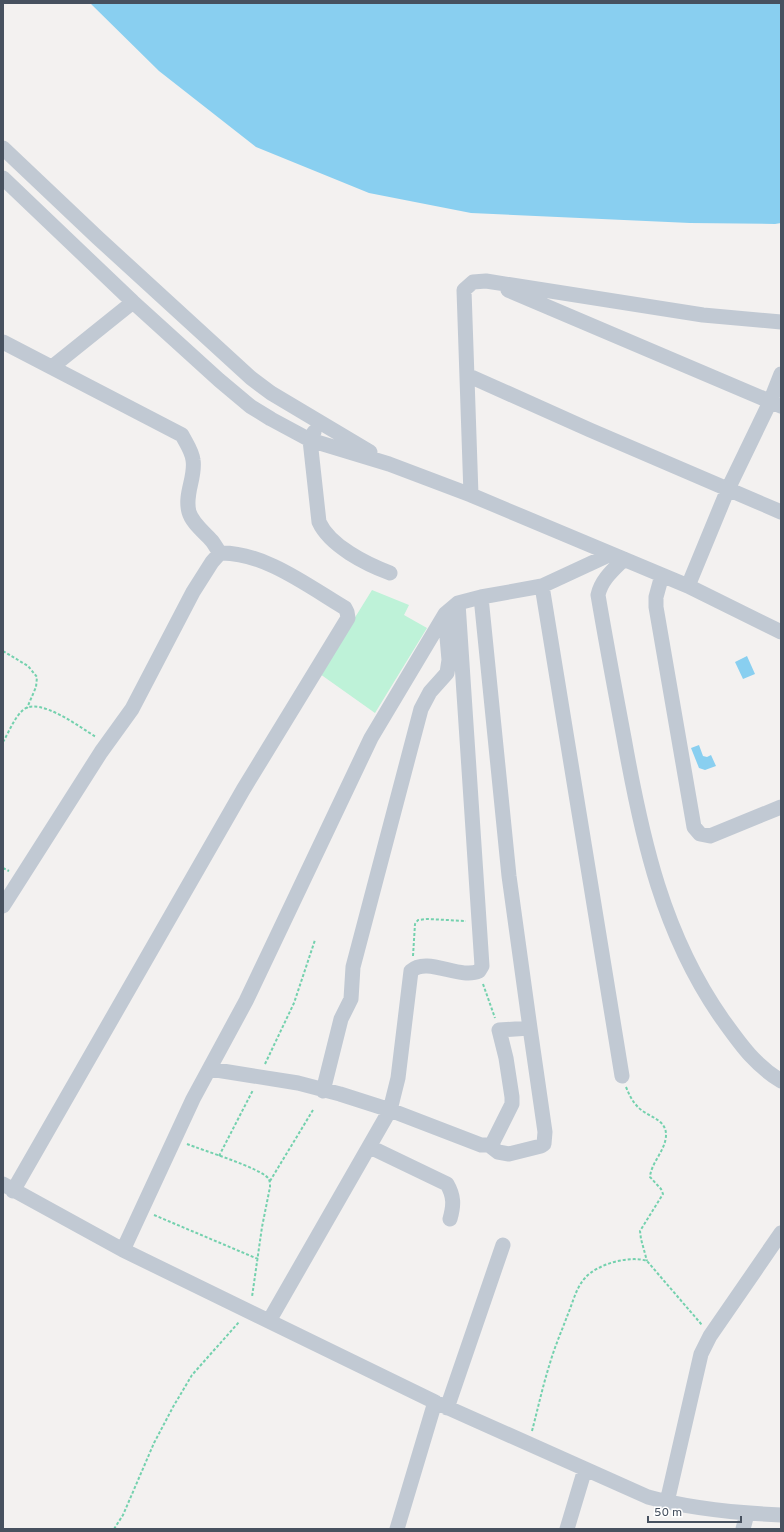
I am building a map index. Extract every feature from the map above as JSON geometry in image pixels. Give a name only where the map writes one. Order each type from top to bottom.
[{"type":"street","points":[[3,148],[98,238],[251,378],[271,393],[389,464]]},
{"type":"street","points":[[3,178],[133,302],[219,380],[250,406],[271,420],[310,440],[389,464],[471,495],[688,586],[781,632]]},
{"type":"street","points":[[471,495],[464,290],[473,282],[486,281],[703,315],[781,322]]},
{"type":"street","points":[[486,281],[775,404]]},
{"type":"street","points":[[52,367],[133,302]]},
{"type":"street","points":[[170,335],[185,316]]},
{"type":"street","points":[[3,342],[182,435],[191,450],[194,467],[188,499],[189,512],[194,521],[213,542],[220,553]]},
{"type":"street","points":[[688,586],[728,489],[775,404],[781,374]]},
{"type":"street","points":[[467,375],[590,430],[781,512]]},
{"type":"street","points":[[319,422],[310,440],[319,522],[328,537],[343,549],[374,567],[390,573]]},
{"type":"street","points":[[3,906],[107,743],[132,709],[193,592],[212,562],[220,553],[243,555],[276,567],[345,608],[348,618],[242,790],[8,1188],[123,1250],[441,1405],[648,1497],[667,1502],[747,1514],[781,1515]]},
{"type":"street","points":[[123,1250],[193,1099],[246,1001],[371,738],[445,614],[458,603],[481,597],[542,586],[618,557]]},
{"type":"street","points":[[618,557],[599,588],[598,595],[634,797],[650,864],[675,935],[707,997],[750,1057],[781,1081]]},
{"type":"street","points":[[667,577],[665,600],[672,640]]},
{"type":"street","points":[[667,577],[656,597],[656,607],[694,826],[700,834],[710,836],[781,807]]},
{"type":"street","points":[[542,586],[622,1076]]},
{"type":"street","points":[[481,597],[509,876],[545,1132],[544,1144],[541,1146],[509,1154],[498,1152],[488,1145]]},
{"type":"street","points":[[269,1321],[390,1110],[398,1078],[411,971],[416,967],[424,967],[466,973],[479,971],[482,966],[458,603]]},
{"type":"street","points":[[323,1090],[341,1019],[351,999],[353,967],[424,701],[447,673],[449,660],[445,614]]},
{"type":"street","points":[[690,803],[697,804],[703,825],[705,827],[709,827]]},
{"type":"street","points":[[210,1069],[298,1083],[340,1094],[390,1110],[480,1145],[488,1145],[493,1142],[512,1104],[506,1058],[499,1030],[530,1028]]},
{"type":"street","points":[[370,1147],[447,1184],[452,1193],[453,1209],[450,1219]]},
{"type":"street","points":[[667,1502],[702,1354],[710,1336],[781,1233]]},
{"type":"street","points":[[397,1529],[441,1405],[503,1245]]},
{"type":"street","points":[[567,1529],[585,1469]]},
{"type":"street","points":[[743,1529],[747,1514]]},
{"type":"path","points":[[3,651],[28,666],[37,677],[36,687],[27,708]]},
{"type":"path","points":[[3,742],[23,710],[34,706],[50,710],[107,743]]},
{"type":"path","points":[[411,971],[415,924],[418,920],[427,918],[480,922]]},
{"type":"path","points":[[219,1156],[246,1106],[294,1003],[315,940]]},
{"type":"path","points":[[479,971],[499,1030]]},
{"type":"path","points":[[622,1076],[637,1106],[661,1122],[665,1128],[666,1135],[664,1144],[650,1177],[661,1189],[663,1194],[640,1231],[647,1261]]},
{"type":"path","points":[[114,1529],[123,1515],[154,1443],[192,1375],[249,1311],[270,1182],[313,1110]]},
{"type":"path","points":[[175,1140],[257,1171],[268,1178],[270,1182]]},
{"type":"path","points":[[142,1210],[258,1259]]},
{"type":"path","points":[[528,1444],[550,1362],[579,1286],[588,1274],[602,1265],[633,1258],[651,1263],[710,1336]]},
{"type":"green space","points":[[372,590],[409,605],[404,615],[427,628],[375,713],[320,674]]},
{"type":"water","points":[[90,3],[781,3],[781,223],[690,223],[471,213],[369,193],[256,147],[159,71]]},
{"type":"water","points":[[747,656],[755,674],[743,679],[735,662]]},
{"type":"water","points":[[699,745],[703,756],[707,757],[711,755],[716,766],[705,770],[699,768],[691,748]]}]
